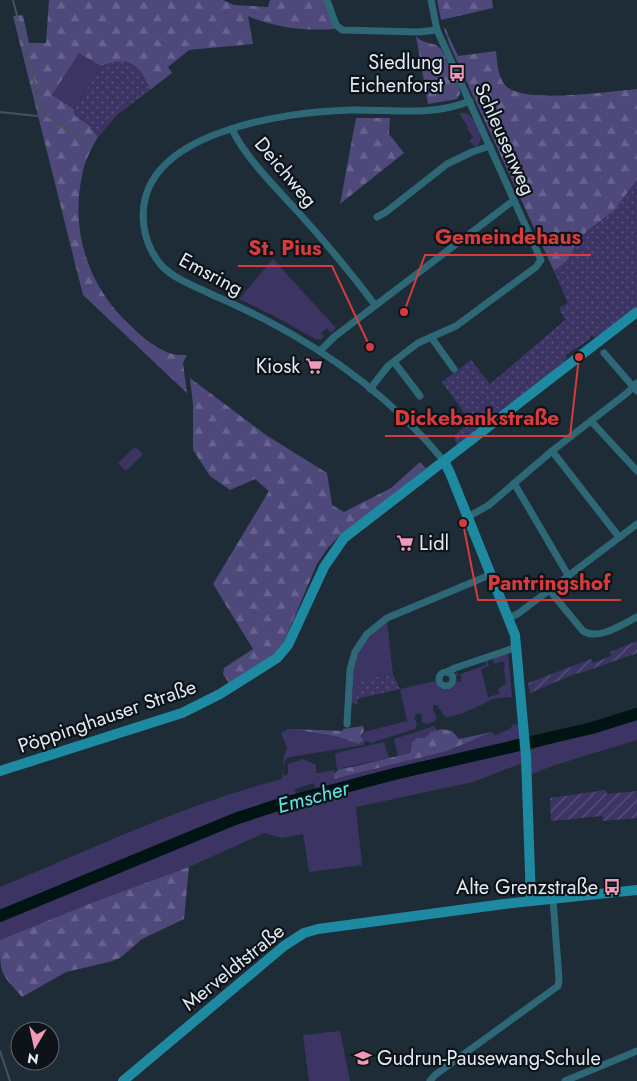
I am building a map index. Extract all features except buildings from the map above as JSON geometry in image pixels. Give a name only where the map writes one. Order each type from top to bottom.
[{"type":"main road","name":"Pöppinghauser Straße","points":[[0,771],[182,713],[207,701],[277,658],[288,644],[324,567],[344,538],[637,312]]},
{"type":"main road","points":[[444,461],[492,574],[509,618],[517,647],[526,757],[531,901]]},
{"type":"main road","name":"Merveldtstraße","points":[[123,1081],[284,946],[304,933],[351,924],[531,901],[637,890]]},
{"type":"street","points":[[327,0],[336,26],[342,30],[419,32],[437,30]]},
{"type":"street","name":"Schleusenweg","points":[[430,337],[450,329],[533,269],[540,262],[541,258],[437,30],[431,0]]},
{"type":"street","name":"Emsring","points":[[444,461],[404,419],[370,389],[320,351],[266,320],[175,276],[162,265],[149,246],[145,232],[144,206],[149,187],[157,173],[170,160],[209,137],[232,129],[268,120],[333,111],[431,112],[470,101]]},
{"type":"street","name":"Deichweg","points":[[232,129],[237,139],[266,176],[340,260],[375,305]]},
{"type":"street","points":[[377,217],[447,164],[490,146]]},
{"type":"street","points":[[320,351],[334,337],[375,305],[514,200]]},
{"type":"street","points":[[370,389],[394,362],[418,343],[430,337],[454,370]]},
{"type":"street","points":[[468,517],[489,505],[552,451],[636,387],[604,353]]},
{"type":"street","points":[[394,362],[420,396]]},
{"type":"street","points":[[590,421],[637,471]]},
{"type":"street","points":[[552,451],[619,537]]},
{"type":"street","points":[[514,483],[568,575]]},
{"type":"street","points":[[509,618],[520,614],[568,575],[637,524]]},
{"type":"street","points":[[347,724],[350,670],[356,652],[367,634],[387,618],[492,574]]},
{"type":"street","points":[[550,591],[583,631],[590,634],[598,634],[637,617]]},
{"type":"street","points":[[447,672],[517,647]]},
{"type":"street","points":[[430,1081],[558,986],[553,899]]},
{"type":"street","points":[[565,1081],[637,1051]]},
{"type":"shaded area","points":[[79,52],[101,66],[74,109],[52,95]]},
{"type":"shaded area","points":[[125,61],[141,72],[150,90],[117,115],[98,137],[88,124],[75,116],[74,109],[101,66]]},
{"type":"shaded area","points":[[459,113],[466,113],[470,116],[479,129],[480,139],[476,147],[469,141],[473,137]]},
{"type":"shaded area","points":[[637,180],[637,307],[596,337],[591,336],[589,340],[566,355],[567,358],[558,367],[457,445],[454,436],[470,421],[442,382],[471,360],[490,384],[565,320],[559,308],[568,303],[554,271],[567,261],[579,240],[587,231],[614,211]]},
{"type":"shaded area","points":[[273,259],[336,328],[331,333],[327,328],[321,333],[324,337],[320,340],[315,339],[239,299]]},
{"type":"shaded area","points":[[135,447],[143,454],[126,471],[118,463]]},
{"type":"shaded area","points":[[387,621],[393,674],[358,680],[358,705],[351,702],[352,676],[357,656],[368,639]]},
{"type":"shaded area","points":[[637,641],[637,653],[577,673],[530,693],[528,683],[591,659],[593,663],[611,656],[610,652]]},
{"type":"shaded area","points":[[508,653],[512,697],[494,699],[449,717],[445,717],[437,705],[433,705],[437,718],[435,721],[428,724],[424,723],[421,721],[421,714],[416,714],[414,718],[417,724],[415,729],[371,743],[366,741],[363,745],[287,758],[283,774],[286,776],[288,774],[288,764],[303,759],[316,765],[316,773],[335,770],[334,779],[447,751],[492,732],[495,735],[510,729],[513,724],[519,725],[521,741],[316,790],[314,783],[295,789],[296,795],[269,801],[187,832],[0,910],[0,887],[174,814],[246,789],[282,779],[284,756],[287,748],[281,733],[288,729],[341,738],[359,744],[364,732],[407,721],[400,689],[435,681],[441,689],[451,689],[457,681],[461,682],[461,675],[456,676],[456,671],[458,675],[486,665],[484,660],[487,660],[489,666],[481,669],[488,697],[500,694],[498,689],[506,684],[505,666],[503,661],[494,664],[492,657]]},
{"type":"shaded area","points":[[393,674],[400,689],[357,699],[358,680]]},
{"type":"shaded area","points":[[637,719],[637,740],[552,766],[530,775],[529,750]]},
{"type":"shaded area","points":[[434,726],[437,731],[431,732],[425,738],[417,738],[412,742],[410,753],[398,756],[394,739]]},
{"type":"shaded area","points":[[384,742],[389,758],[337,769],[336,753]]},
{"type":"shaded area","points":[[521,751],[522,765],[520,764],[473,782],[356,807],[362,865],[309,872],[303,834],[282,838],[264,833],[189,867],[91,903],[0,940],[0,920],[249,819],[456,765]]},
{"type":"shaded area","points":[[606,790],[607,794],[637,791],[637,818],[603,821],[602,816],[551,821],[550,798]]},
{"type":"shaded area","points":[[340,1031],[350,1081],[309,1081],[303,1035]]},
{"type":"green space","points":[[49,0],[223,0],[234,5],[268,7],[270,0],[324,0],[334,29],[291,28],[248,16],[253,44],[189,50],[168,67],[172,73],[150,90],[142,74],[132,64],[118,62],[101,66],[79,53],[52,95],[74,109],[75,116],[88,124],[98,137],[84,166],[79,197],[81,238],[86,258],[94,277],[116,311],[135,330],[166,352],[187,355],[183,363],[187,393],[83,295],[13,16],[23,15],[29,43],[46,43]]},
{"type":"green space","points":[[437,0],[492,0],[493,8],[441,20]]},
{"type":"green space","points":[[444,28],[458,56],[496,51],[501,78],[505,85],[514,91],[547,96],[637,89],[637,180],[614,211],[587,231],[579,240],[567,261],[554,271],[450,46]]},
{"type":"green space","points":[[416,36],[422,41],[441,49],[459,87],[460,94],[457,99],[428,104]]},
{"type":"green space","points":[[356,118],[390,118],[389,134],[404,153],[340,204]]},
{"type":"green space","points":[[190,378],[266,435],[327,473],[332,505],[344,512],[391,488],[420,462],[426,468],[341,534],[328,548],[317,564],[281,649],[276,655],[229,683],[223,674],[224,668],[253,649],[213,584],[269,491],[255,479],[230,490],[210,476],[193,450],[193,405]]},
{"type":"green space","points":[[363,726],[364,731],[361,736],[363,740],[359,744],[338,737],[293,729],[342,731],[343,729]]},
{"type":"green space","points":[[442,729],[452,731],[459,739],[492,732],[447,751],[334,779],[334,774],[339,769],[410,753],[412,742],[417,738],[425,738],[431,732]]},
{"type":"green space","points":[[189,867],[184,919],[142,939],[120,958],[66,972],[22,997],[5,977],[0,960],[0,940],[91,903]]},
{"type":"waterway","points":[[13,0],[42,113],[83,139]]},
{"type":"waterway","points":[[0,112],[37,116]]},
{"type":"waterway","name":"Emscher","points":[[0,916],[235,819],[284,803],[394,774],[592,728],[637,714]]},
{"type":"waterway","points":[[0,1051],[10,1081]]},
{"type":"place","name":"Siedlung Eichenforst","points":[[457,73]]},
{"type":"place","name":"Gemeindehaus","points":[[404,312]]},
{"type":"place","name":"St. Pius","points":[[370,347]]},
{"type":"place","name":"Dickebankstraße","points":[[579,357]]},
{"type":"place","name":"Kiosk","points":[[314,366]]},
{"type":"place","name":"Pantringshof","points":[[463,523]]},
{"type":"place","name":"Lidl","points":[[405,543]]},
{"type":"place","name":"Alte Grenzstraße","points":[[612,887]]},
{"type":"place","name":"Gudrun-Pausewang-Schule","points":[[363,1058]]}]
